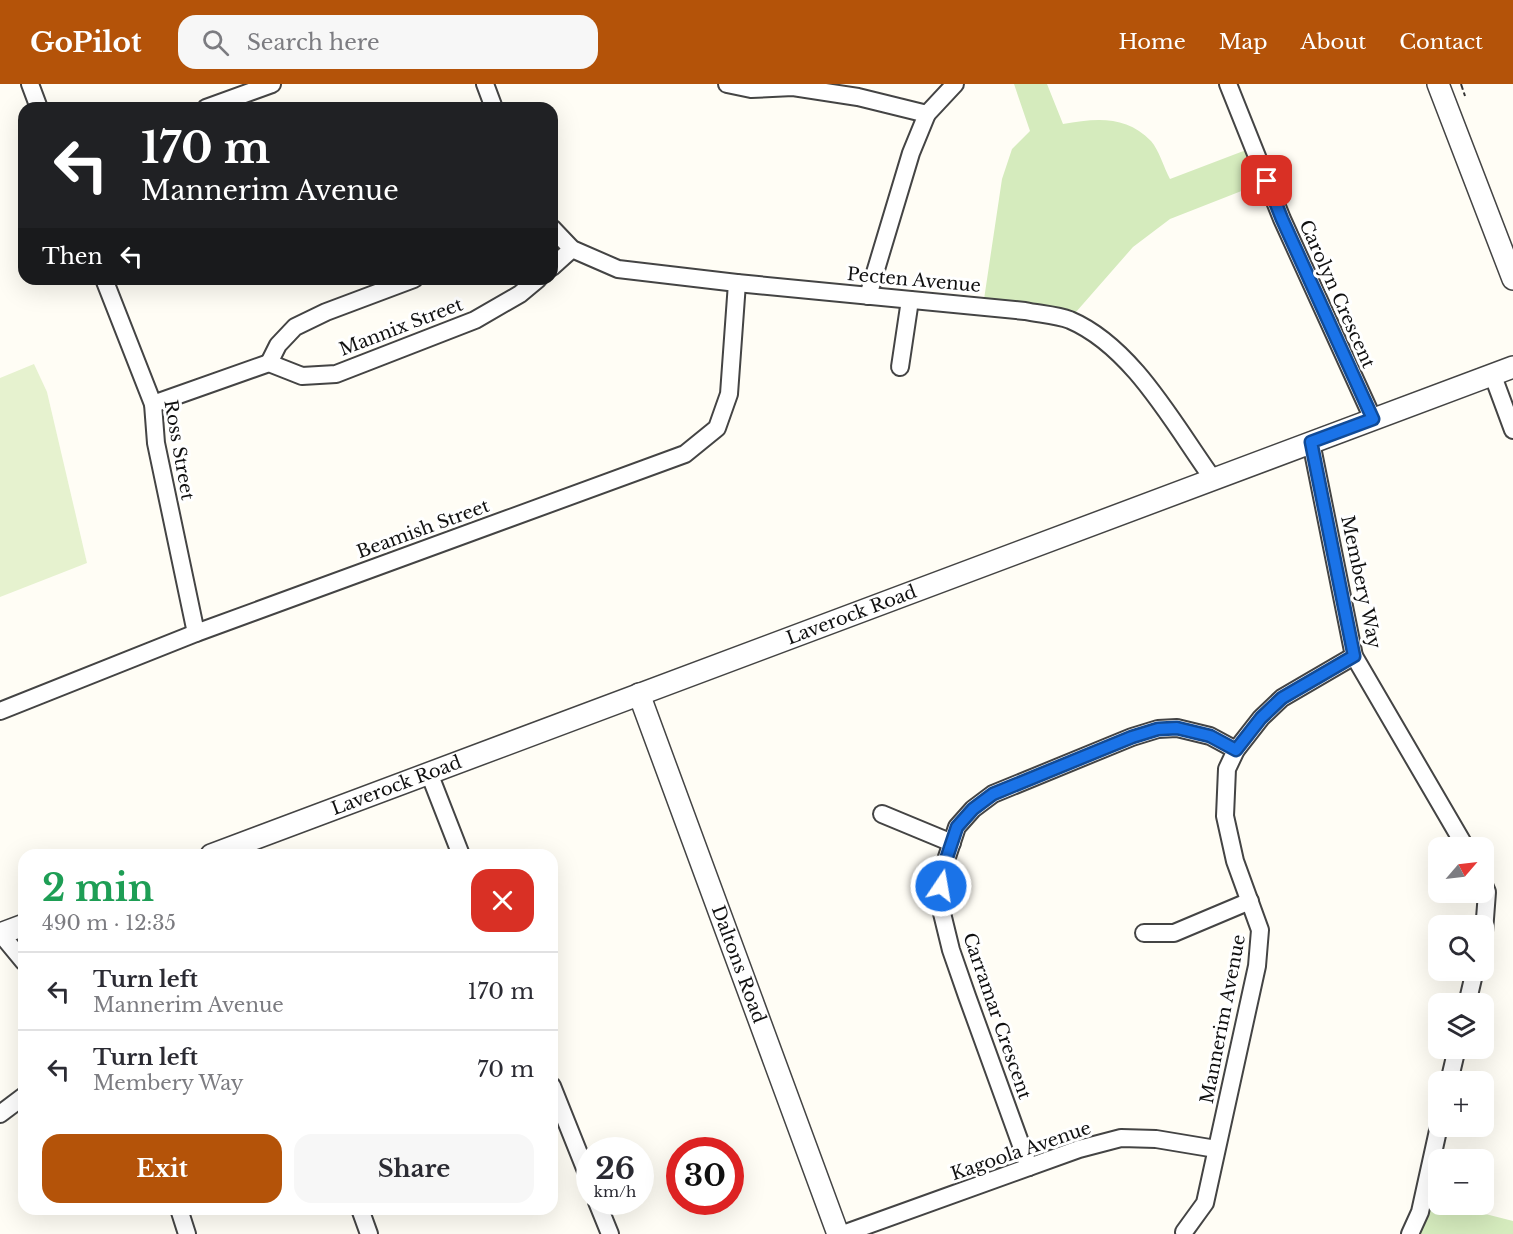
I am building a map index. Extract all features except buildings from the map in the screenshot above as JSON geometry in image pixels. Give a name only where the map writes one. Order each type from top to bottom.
[{"type":"street","points":[[30,84],[37,102]]},
{"type":"street","points":[[222,102],[272,84]]},
{"type":"street","points":[[485,84],[492,102]]},
{"type":"street","points":[[727,84],[751,89],[793,87],[858,97],[927,114]]},
{"type":"street","points":[[868,296],[911,153],[927,114],[955,84]]},
{"type":"street","name":"Carolyn Crescent","points":[[1230,84],[1282,219],[1373,419]]},
{"type":"street","points":[[1438,84],[1513,279]]},
{"type":"street","name":"Pecten Avenue","points":[[558,234],[572,249],[618,269],[737,284],[1025,311],[1069,320],[1105,341],[1134,368],[1213,479]]},
{"type":"street","points":[[558,262],[572,249]]},
{"type":"street","name":"Beamish Street","points":[[0,711],[196,633],[685,454],[717,428],[729,394],[737,284]]},
{"type":"street","name":"Ross Street","points":[[106,285],[153,404],[156,443],[196,633]]},
{"type":"street","points":[[153,404],[269,363],[278,345],[295,327],[326,312],[398,285]]},
{"type":"street","name":"Mannix Street","points":[[269,363],[302,376],[336,374],[475,320],[520,294],[531,285]]},
{"type":"street","points":[[900,367],[910,300]]},
{"type":"street","name":"Laverock Road","points":[[227,849],[1513,368]]},
{"type":"street","points":[[1493,376],[1513,430]]},
{"type":"street","name":"Membery Way","points":[[1311,442],[1354,656],[1460,837]]},
{"type":"street","name":"Mannerim Avenue","points":[[1184,1232],[1205,1203],[1257,966],[1260,930],[1235,861],[1225,816],[1227,769],[1236,750],[1261,718],[1282,698],[1354,656]]},
{"type":"street","name":"Daltons Road","points":[[639,694],[838,1234]]},
{"type":"street","name":"Carramar Crescent","points":[[1029,1167],[951,950],[939,901],[942,872],[957,827],[973,809],[993,794],[1132,737],[1158,729],[1177,728],[1210,736],[1236,750]]},
{"type":"street","points":[[429,773],[459,849]]},
{"type":"street","points":[[882,814],[952,843]]},
{"type":"street","points":[[1144,933],[1174,933],[1250,901]]},
{"type":"street","points":[[18,927],[1,934],[18,955]]},
{"type":"street","points":[[0,1114],[18,1100]]},
{"type":"street","points":[[558,1101],[576,1146]]},
{"type":"street","points":[[1410,1234],[1420,1212],[1437,1137]]},
{"type":"street","name":"Kagoola Avenue","points":[[843,1234],[1079,1149],[1121,1138],[1156,1139],[1216,1149]]},
{"type":"street","points":[[181,1215],[187,1234]]},
{"type":"street","points":[[362,1215],[369,1234]]},
{"type":"street","points":[[602,1215],[610,1234]]},
{"type":"path","points":[[1461,84],[1465,96]]},
{"type":"green space","points":[[1014,84],[1047,84],[1063,124],[1087,120],[1110,120],[1141,133],[1154,145],[1170,179],[1254,147],[1267,181],[1170,219],[1133,247],[1069,320],[983,306],[1002,179],[1012,149],[1030,131]]},
{"type":"green space","points":[[34,364],[47,392],[87,563],[0,597],[0,378]]},
{"type":"green space","points":[[1423,1197],[1428,1199],[1428,1215],[1489,1215],[1513,1221],[1513,1234],[1410,1234]]},
{"type":"route","points":[[941,886],[942,872],[957,827],[973,809],[993,794],[1132,737],[1158,729],[1177,728],[1210,736],[1236,750],[1261,718],[1282,698],[1354,656],[1311,442],[1373,419],[1267,181]]}]
